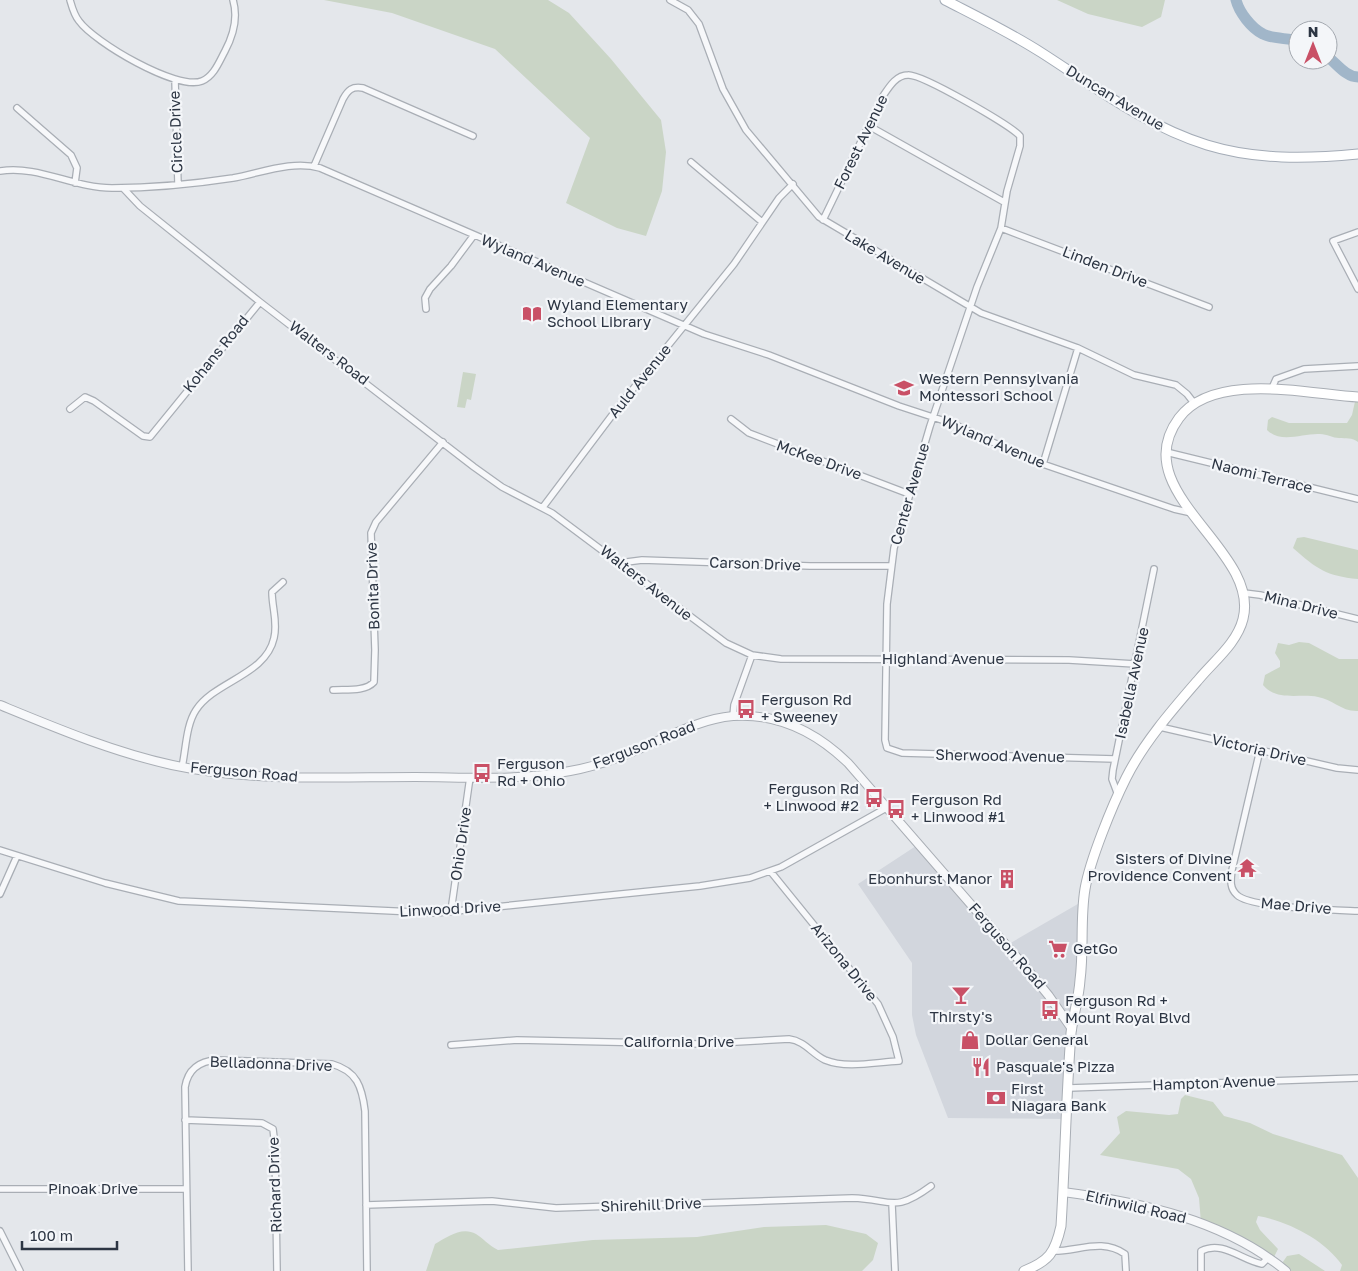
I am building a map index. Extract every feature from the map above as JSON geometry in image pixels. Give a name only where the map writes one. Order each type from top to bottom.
[{"type":"main road","name":"Duncan Avenue","points":[[945,0],[1020,39],[1137,115],[1190,140],[1260,156],[1316,158],[1358,154]]},
{"type":"main road","points":[[1024,1271],[1041,1263],[1054,1251],[1061,1226],[1072,1029],[1081,976],[1085,889],[1118,796],[1133,764],[1160,727],[1237,635],[1244,617],[1244,593],[1234,572],[1192,513],[1172,480],[1166,452],[1175,424],[1194,404],[1238,391],[1272,388],[1358,397]]},
{"type":"street","name":"Circle Drive","points":[[70,0],[79,21],[94,37],[125,56],[175,80],[186,83],[199,82],[214,71],[233,32],[235,15],[232,0]]},
{"type":"street","name":"Lake Avenue","points":[[670,0],[688,10],[696,18],[706,38],[723,89],[736,113],[757,144],[793,184],[814,213],[823,220],[970,307],[1078,348],[1134,375],[1176,384],[1183,389],[1194,404]]},
{"type":"street","name":"Forest Avenue","points":[[823,220],[868,126],[888,88],[895,80],[910,74],[924,78],[946,89],[1020,136]]},
{"type":"street","name":"Circle Drive","points":[[175,80],[178,184]]},
{"type":"street","points":[[314,166],[343,99],[349,90],[357,87],[473,136]]},
{"type":"street","points":[[17,108],[71,155],[77,168],[75,183]]},
{"type":"street","points":[[868,126],[1004,202]]},
{"type":"street","name":"Center Avenue","points":[[887,748],[885,735],[887,604],[891,566],[899,528],[933,417],[970,307],[1001,228],[1004,202],[1019,152],[1020,136]]},
{"type":"street","points":[[691,162],[762,222]]},
{"type":"street","name":"Wyland Avenue","points":[[0,171],[28,170],[90,187],[123,188],[236,177],[288,167],[314,166],[329,170],[685,327],[769,355],[846,386],[954,424],[1014,453],[1043,464],[1174,509],[1192,513]]},
{"type":"street","name":"Auld Avenue","points":[[543,507],[616,410],[734,264],[783,192],[793,184]]},
{"type":"street","name":"Walters Road","points":[[123,188],[140,206],[260,302],[502,487],[543,507]]},
{"type":"street","name":"Linden Drive","points":[[1001,228],[1208,307]]},
{"type":"street","points":[[1358,232],[1333,241],[1358,289]]},
{"type":"street","points":[[426,309],[425,298],[430,290],[474,235]]},
{"type":"street","name":"Kohans Road","points":[[70,409],[85,397],[94,401],[143,436],[150,437],[260,302]]},
{"type":"street","points":[[1043,464],[1078,348]]},
{"type":"street","points":[[1272,388],[1276,379],[1304,368],[1358,366]]},
{"type":"street","name":"McKee Drive","points":[[731,419],[749,433],[909,494]]},
{"type":"street","name":"Bonita Drive","points":[[333,690],[360,689],[368,687],[374,682],[375,650],[371,533],[376,522],[443,442]]},
{"type":"street","name":"Naomi Terrace","points":[[1166,452],[1358,499]]},
{"type":"street","name":"Walters Avenue","points":[[543,507],[718,638],[752,655]]},
{"type":"street","name":"Carson Drive","points":[[619,563],[642,560],[810,566],[891,566]]},
{"type":"street","name":"Isabella Avenue","points":[[1118,796],[1112,779],[1115,759],[1154,569]]},
{"type":"street","points":[[182,766],[191,723],[197,708],[209,697],[261,661],[272,645],[276,624],[272,592],[283,582]]},
{"type":"street","name":"Mina Drive","points":[[1244,593],[1260,595],[1358,620]]},
{"type":"street","points":[[733,716],[734,705],[752,655]]},
{"type":"street","name":"Highland Avenue","points":[[752,655],[782,659],[1069,660],[1135,664]]},
{"type":"street","name":"Ferguson Road","points":[[0,705],[111,748],[182,766],[261,776],[539,776],[590,767],[637,750],[687,728],[733,716],[777,720],[814,736],[848,763],[1044,989],[1072,1029]]},
{"type":"street","name":"Victoria Drive","points":[[1160,727],[1337,768],[1358,770]]},
{"type":"street","name":"Sherwood Avenue","points":[[887,748],[896,752],[916,754],[1115,759]]},
{"type":"street","name":"Mae Drive","points":[[1260,750],[1232,870],[1231,885],[1236,894],[1244,900],[1256,903],[1358,911]]},
{"type":"street","name":"Ohio Drive","points":[[451,911],[470,777]]},
{"type":"street","name":"Linwood Drive","points":[[0,850],[105,883],[179,901],[273,904],[404,913],[451,911],[700,886],[771,872],[888,807]]},
{"type":"street","points":[[0,894],[17,856]]},
{"type":"street","name":"Arizona Drive","points":[[771,872],[878,1004],[893,1036],[899,1061]]},
{"type":"street","name":"California Drive","points":[[452,1045],[517,1040],[708,1044],[789,1039],[801,1042],[821,1058],[837,1063],[899,1061]]},
{"type":"street","name":"Belladonna Drive","points":[[188,1271],[186,1083],[189,1074],[201,1063],[217,1060],[322,1063],[346,1069],[357,1080],[364,1100],[367,1271]]},
{"type":"street","name":"Hampton Avenue","points":[[1069,1088],[1358,1078]]},
{"type":"street","name":"Richard Drive","points":[[185,1120],[262,1123],[273,1129],[275,1146],[277,1271]]},
{"type":"street","name":"Shirehill Drive","points":[[366,1205],[492,1201],[556,1208],[852,1198],[892,1204],[910,1199],[931,1186]]},
{"type":"street","name":"Pinoak Drive","points":[[0,1189],[186,1189]]},
{"type":"street","name":"Elfinwild Road","points":[[1063,1192],[1151,1208],[1201,1223],[1268,1258],[1286,1271]]},
{"type":"street","points":[[892,1204],[895,1271]]},
{"type":"street","points":[[0,1231],[20,1271]]},
{"type":"street","points":[[1054,1251],[1093,1245],[1110,1246],[1125,1254],[1126,1271]]},
{"type":"street","points":[[1201,1271],[1201,1251],[1209,1247],[1219,1246],[1250,1262],[1262,1264],[1268,1258]]},
{"type":"shaded area","points":[[919,844],[1007,945],[1083,901],[1079,994],[1067,1119],[948,1118],[916,1035],[912,1015],[912,963],[858,884]]},
{"type":"green space","points":[[324,0],[548,0],[569,13],[611,59],[661,120],[666,152],[662,191],[646,236],[617,228],[566,203],[590,138],[495,49],[392,13]]},
{"type":"green space","points":[[1057,0],[1165,0],[1161,17],[1142,27],[1088,14]]},
{"type":"green space","points":[[463,372],[476,374],[471,400],[467,399],[465,408],[457,407]]},
{"type":"green space","points":[[1356,397],[1358,397],[1358,442],[1356,440],[1323,434],[1285,437],[1273,434],[1267,430],[1268,420],[1272,417],[1289,423],[1347,423],[1352,415]]},
{"type":"green space","points":[[1304,537],[1358,550],[1358,579],[1338,576],[1322,570],[1309,561],[1293,548],[1297,538]]},
{"type":"green space","points":[[1299,642],[1309,643],[1339,659],[1358,659],[1358,711],[1347,710],[1323,698],[1282,695],[1269,690],[1263,685],[1265,675],[1280,667],[1280,661],[1275,653],[1278,643],[1289,645]]},
{"type":"green space","points":[[1185,1095],[1213,1102],[1224,1116],[1250,1123],[1273,1134],[1342,1155],[1358,1178],[1358,1271],[1340,1271],[1342,1265],[1335,1256],[1316,1240],[1281,1222],[1258,1216],[1256,1222],[1260,1230],[1278,1249],[1272,1261],[1201,1223],[1199,1198],[1191,1179],[1178,1169],[1100,1155],[1120,1133],[1117,1117],[1126,1111],[1169,1115],[1178,1114],[1181,1099]]},
{"type":"green space","points":[[826,1225],[866,1234],[878,1243],[873,1260],[862,1271],[426,1271],[435,1244],[465,1231],[476,1234],[498,1250],[593,1240],[697,1237],[764,1227]]},
{"type":"green space","points":[[1299,1254],[1325,1271],[1286,1271],[1280,1266],[1287,1256]]},
{"type":"waterway","points":[[1236,0],[1240,10],[1254,28],[1271,37],[1288,40]]},
{"type":"waterway","points":[[1338,66],[1346,73],[1358,77]]},
{"type":"place","name":"Wyland Elementary School Library","points":[[532,314]]},
{"type":"place","name":"Western Pennsylvania Montessori School","points":[[904,388]]},
{"type":"place","name":"Ferguson Rd + Sweeney","points":[[746,709]]},
{"type":"place","name":"Ferguson Rd + Ohio","points":[[482,773]]},
{"type":"place","name":"Ferguson Rd + Linwood #2","points":[[874,798]]},
{"type":"place","name":"Ferguson Rd + Linwood #1","points":[[896,809]]},
{"type":"place","name":"Sisters of Divine Providence Convent","points":[[1247,868]]},
{"type":"place","name":"Ebonhurst Manor","points":[[1007,879]]},
{"type":"place","name":"GetGo","points":[[1058,949]]},
{"type":"place","name":"Thirsty's","points":[[961,995]]},
{"type":"place","name":"Ferguson Rd + Mount Royal Blvd","points":[[1050,1010]]},
{"type":"place","name":"Dollar General","points":[[970,1040]]},
{"type":"place","name":"Pasquale's Pizza","points":[[981,1067]]},
{"type":"place","name":"First Niagara Bank","points":[[996,1098]]}]
